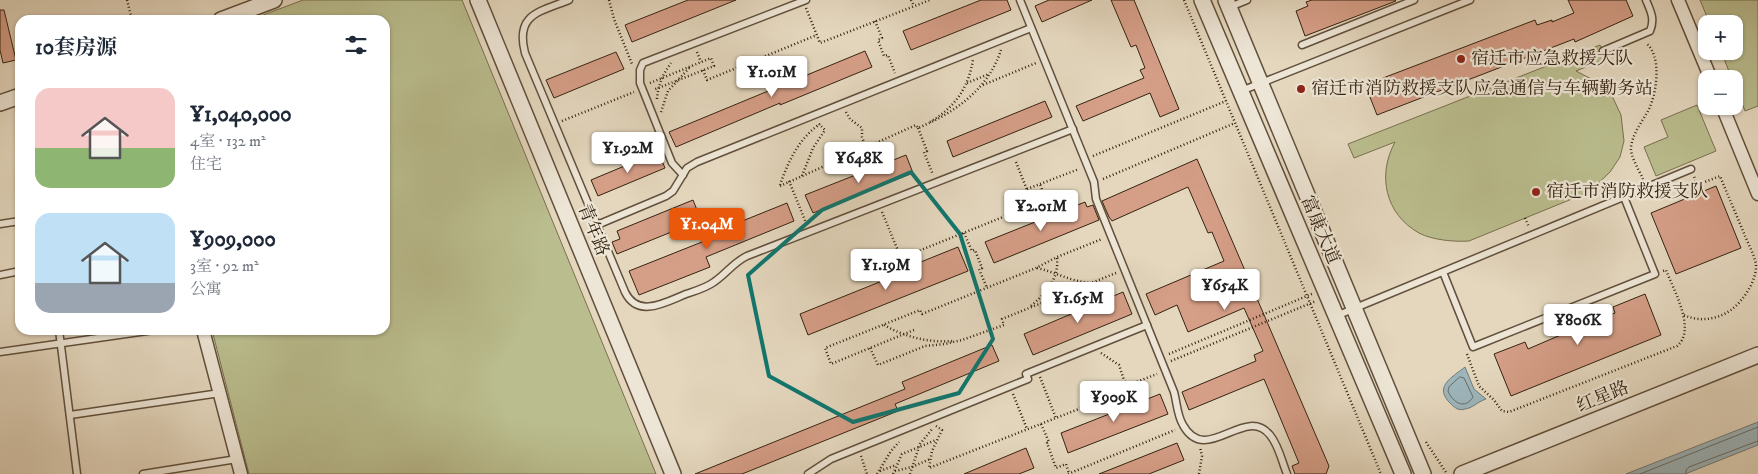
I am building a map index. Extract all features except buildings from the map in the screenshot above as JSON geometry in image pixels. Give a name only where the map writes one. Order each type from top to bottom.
[{"type":"street","points":[[234,15],[274,0]]},
{"type":"street","name":"青年路","points":[[478,0],[674,474]]},
{"type":"street","name":"富康大道","points":[[1202,0],[1403,474]]},
{"type":"street","points":[[1678,0],[1706,70]]},
{"type":"street","name":"富康大道","points":[[1227,4],[1423,474]]},
{"type":"street","points":[[0,104],[15,98]]},
{"type":"street","points":[[1726,115],[1758,194]]},
{"type":"street","points":[[204,335],[241,474]]},
{"type":"street","name":"红星路","points":[[1462,474],[1758,355]]},
{"type":"lane","points":[[569,0],[536,14],[522,30],[521,39],[525,53],[628,300],[645,307],[655,307],[707,286],[716,281],[740,259],[1073,129]]},
{"type":"lane","points":[[1020,0],[1094,182],[1096,199],[1174,392],[1178,414],[1184,427],[1198,438],[1210,441],[1246,426],[1256,426],[1270,435],[1287,474]]},
{"type":"lane","points":[[1227,4],[1247,0]]},
{"type":"lane","points":[[1302,45],[1412,0]]},
{"type":"lane","points":[[1240,91],[1470,0]]},
{"type":"lane","points":[[1603,51],[1650,31],[1653,23],[1646,0]]},
{"type":"lane","points":[[683,175],[672,163],[642,88],[640,70],[643,63],[805,1]]},
{"type":"lane","points":[[597,225],[666,196],[673,190],[687,168],[697,162],[1031,28]]},
{"type":"lane","points":[[1336,316],[1691,169]]},
{"type":"lane","points":[[1443,272],[1473,347],[1655,274],[1624,197]]},
{"type":"lane","points":[[0,224],[15,222]]},
{"type":"lane","points":[[0,275],[15,272]]},
{"type":"lane","points":[[808,474],[830,459],[1028,379],[1026,374],[1147,325]]},
{"type":"lane","points":[[59,335],[77,474]]},
{"type":"lane","points":[[0,352],[120,335]]},
{"type":"lane","points":[[70,415],[220,393]]},
{"type":"lane","points":[[143,474],[237,460]]},
{"type":"path","points":[[127,0],[131,15]]},
{"type":"path","points":[[609,0],[614,19],[642,88]]},
{"type":"path","points":[[912,0],[914,6]]},
{"type":"path","points":[[805,1],[820,43],[930,0]]},
{"type":"path","points":[[1184,0],[1381,474]]},
{"type":"path","points":[[875,21],[882,38],[878,40],[884,56],[888,54],[898,81]]},
{"type":"path","points":[[703,70],[707,80],[817,35]]},
{"type":"path","points":[[1636,37],[1650,47],[1656,65],[1654,95],[1650,107],[1636,131],[1630,149],[1647,188]]},
{"type":"path","points":[[918,128],[953,111],[981,85],[990,74],[1005,38]]},
{"type":"path","points":[[660,133],[657,114],[658,88],[674,59],[688,46]]},
{"type":"path","points":[[918,128],[952,106],[967,83],[972,70],[974,50]]},
{"type":"path","points":[[555,124],[711,58],[714,66],[658,88],[642,88]]},
{"type":"path","points":[[981,85],[1044,60]]},
{"type":"path","points":[[660,133],[661,113],[668,91],[691,66]]},
{"type":"path","points":[[967,83],[990,74]]},
{"type":"path","points":[[1027,189],[1226,101]]},
{"type":"path","points":[[838,114],[845,110],[850,119],[862,128],[862,137],[866,148]]},
{"type":"path","points":[[824,121],[800,143],[793,153],[787,164],[780,186],[916,125],[927,151],[924,152],[936,183]]},
{"type":"path","points":[[1094,182],[1235,123]]},
{"type":"path","points":[[802,176],[813,148],[825,130],[819,124]]},
{"type":"path","points":[[1012,153],[1031,200]]},
{"type":"path","points":[[1684,315],[1694,319],[1705,320],[1727,313],[1737,306],[1749,289],[1756,266],[1720,176],[1697,185],[1691,169]]},
{"type":"path","points":[[789,181],[810,232]]},
{"type":"path","points":[[879,205],[901,258],[1018,211],[1016,206],[1044,194],[1040,184]]},
{"type":"path","points":[[964,233],[972,252],[975,250],[982,268],[979,269],[987,288]]},
{"type":"path","points":[[914,330],[831,364],[825,348],[920,310],[922,314],[1036,268],[1057,257],[1111,235]]},
{"type":"path","points":[[1029,308],[1050,287],[1056,273],[1057,257]]},
{"type":"path","points":[[1036,268],[1056,273],[1070,280],[1090,284]]},
{"type":"path","points":[[1473,347],[1466,354],[1479,386],[1494,400],[1502,411],[1509,412],[1677,346],[1682,342],[1685,334],[1684,315],[1666,270],[1655,274]]},
{"type":"path","points":[[870,348],[878,365],[924,346],[962,340],[1004,325],[1002,319],[1116,273]]},
{"type":"path","points":[[1126,386],[1163,364],[1307,296],[1326,292]]},
{"type":"path","points":[[1163,364],[1310,304],[1326,292]]},
{"type":"path","points":[[884,324],[904,334],[930,341],[962,340]]},
{"type":"path","points":[[936,426],[942,430],[930,459],[929,468],[1127,390],[1119,365],[1102,354],[1096,346]]},
{"type":"path","points":[[1037,370],[1056,418]]},
{"type":"path","points":[[1010,386],[1027,429]]},
{"type":"path","points":[[910,474],[919,447],[950,410]]},
{"type":"path","points":[[1041,424],[1056,468],[1066,464],[1069,474],[1184,427]]},
{"type":"path","points":[[878,473],[891,452],[904,437]]},
{"type":"path","points":[[1198,438],[1202,456],[1199,474]]},
{"type":"path","points":[[893,473],[902,454],[937,439]]},
{"type":"path","points":[[858,448],[867,474]]},
{"type":"path","points":[[893,473],[912,468],[930,459]]},
{"type":"path","points":[[878,473],[897,464]]},
{"type":"highlighted area","points":[[911,172],[960,234],[993,339],[959,393],[853,422],[769,376],[748,275],[822,210]]},
{"type":"green space","points":[[303,0],[462,0],[656,474],[249,474],[213,335],[390,335],[390,15],[263,15]]},
{"type":"green space","points":[[1700,0],[1758,0],[1758,106],[1745,111],[1743,106],[1743,70],[1728,70],[1725,60],[1743,60],[1743,15],[1706,15]]},
{"type":"green space","points":[[1600,45],[1606,59],[1576,71],[1601,84],[1613,98],[1621,115],[1624,141],[1620,157],[1610,172],[1589,192],[1469,241],[1443,240],[1424,235],[1407,225],[1398,215],[1392,205],[1386,180],[1386,167],[1395,142],[1354,158],[1348,144]]},
{"type":"green space","points":[[1697,105],[1698,115],[1701,115],[1716,151],[1656,176],[1644,147],[1668,137],[1661,120]]},
{"type":"water","points":[[1465,367],[1474,389],[1486,399],[1461,410],[1454,407],[1446,398],[1444,388],[1450,379]]},
{"type":"water","points":[[1758,422],[1758,445],[1685,474],[1626,474]]},
{"type":"place","name":"宿迁市应急救援大队","points":[[1461,59]]},
{"type":"place","name":"宿迁市消防救援支队应急通信与车辆勤务站","points":[[1301,89]]},
{"type":"place","name":"宿迁市消防救援支队","points":[[1536,192]]}]
